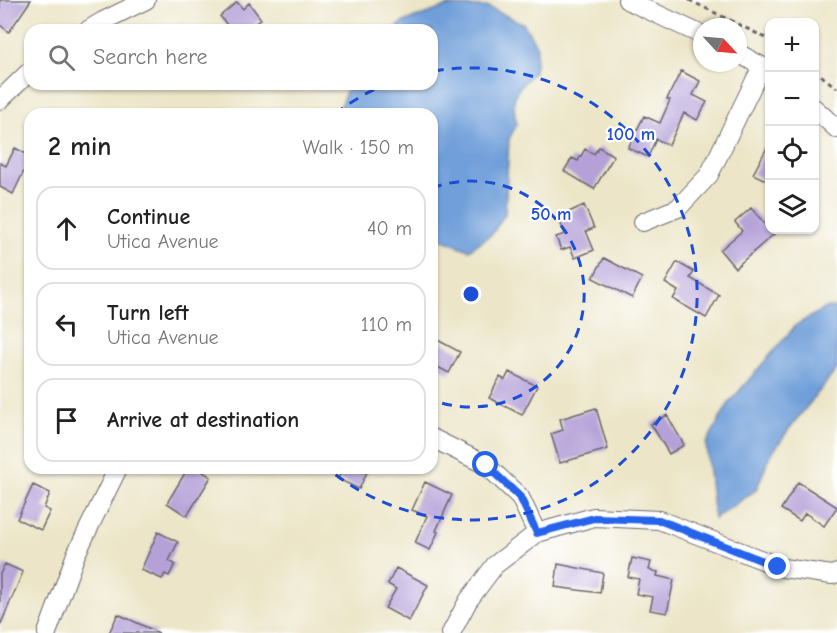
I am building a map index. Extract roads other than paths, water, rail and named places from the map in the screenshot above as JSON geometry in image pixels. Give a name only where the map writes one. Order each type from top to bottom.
[{"type":"street","points":[[98,24],[146,0]]},
{"type":"street","points":[[627,0],[693,31]]},
{"type":"street","points":[[747,58],[765,67]]},
{"type":"street","points":[[643,222],[678,208],[709,175],[765,70]]},
{"type":"street","points":[[0,100],[24,77]]},
{"type":"street","points":[[819,113],[837,129]]},
{"type":"street","points":[[438,441],[486,465],[520,497],[537,533]]},
{"type":"street","points":[[47,633],[76,554],[115,474]]},
{"type":"street","points":[[451,633],[468,601],[495,565],[537,533],[594,518],[659,520],[783,568],[837,573]]},
{"type":"water","points":[[448,6],[488,7],[524,24],[537,47],[534,72],[515,95],[514,107],[517,124],[509,139],[505,214],[492,234],[469,250],[438,238],[438,108],[339,108],[347,90],[438,90],[438,24],[401,24]]},
{"type":"water","points":[[827,307],[837,308],[837,369],[770,456],[756,490],[714,519],[706,444],[729,403],[796,325]]}]
